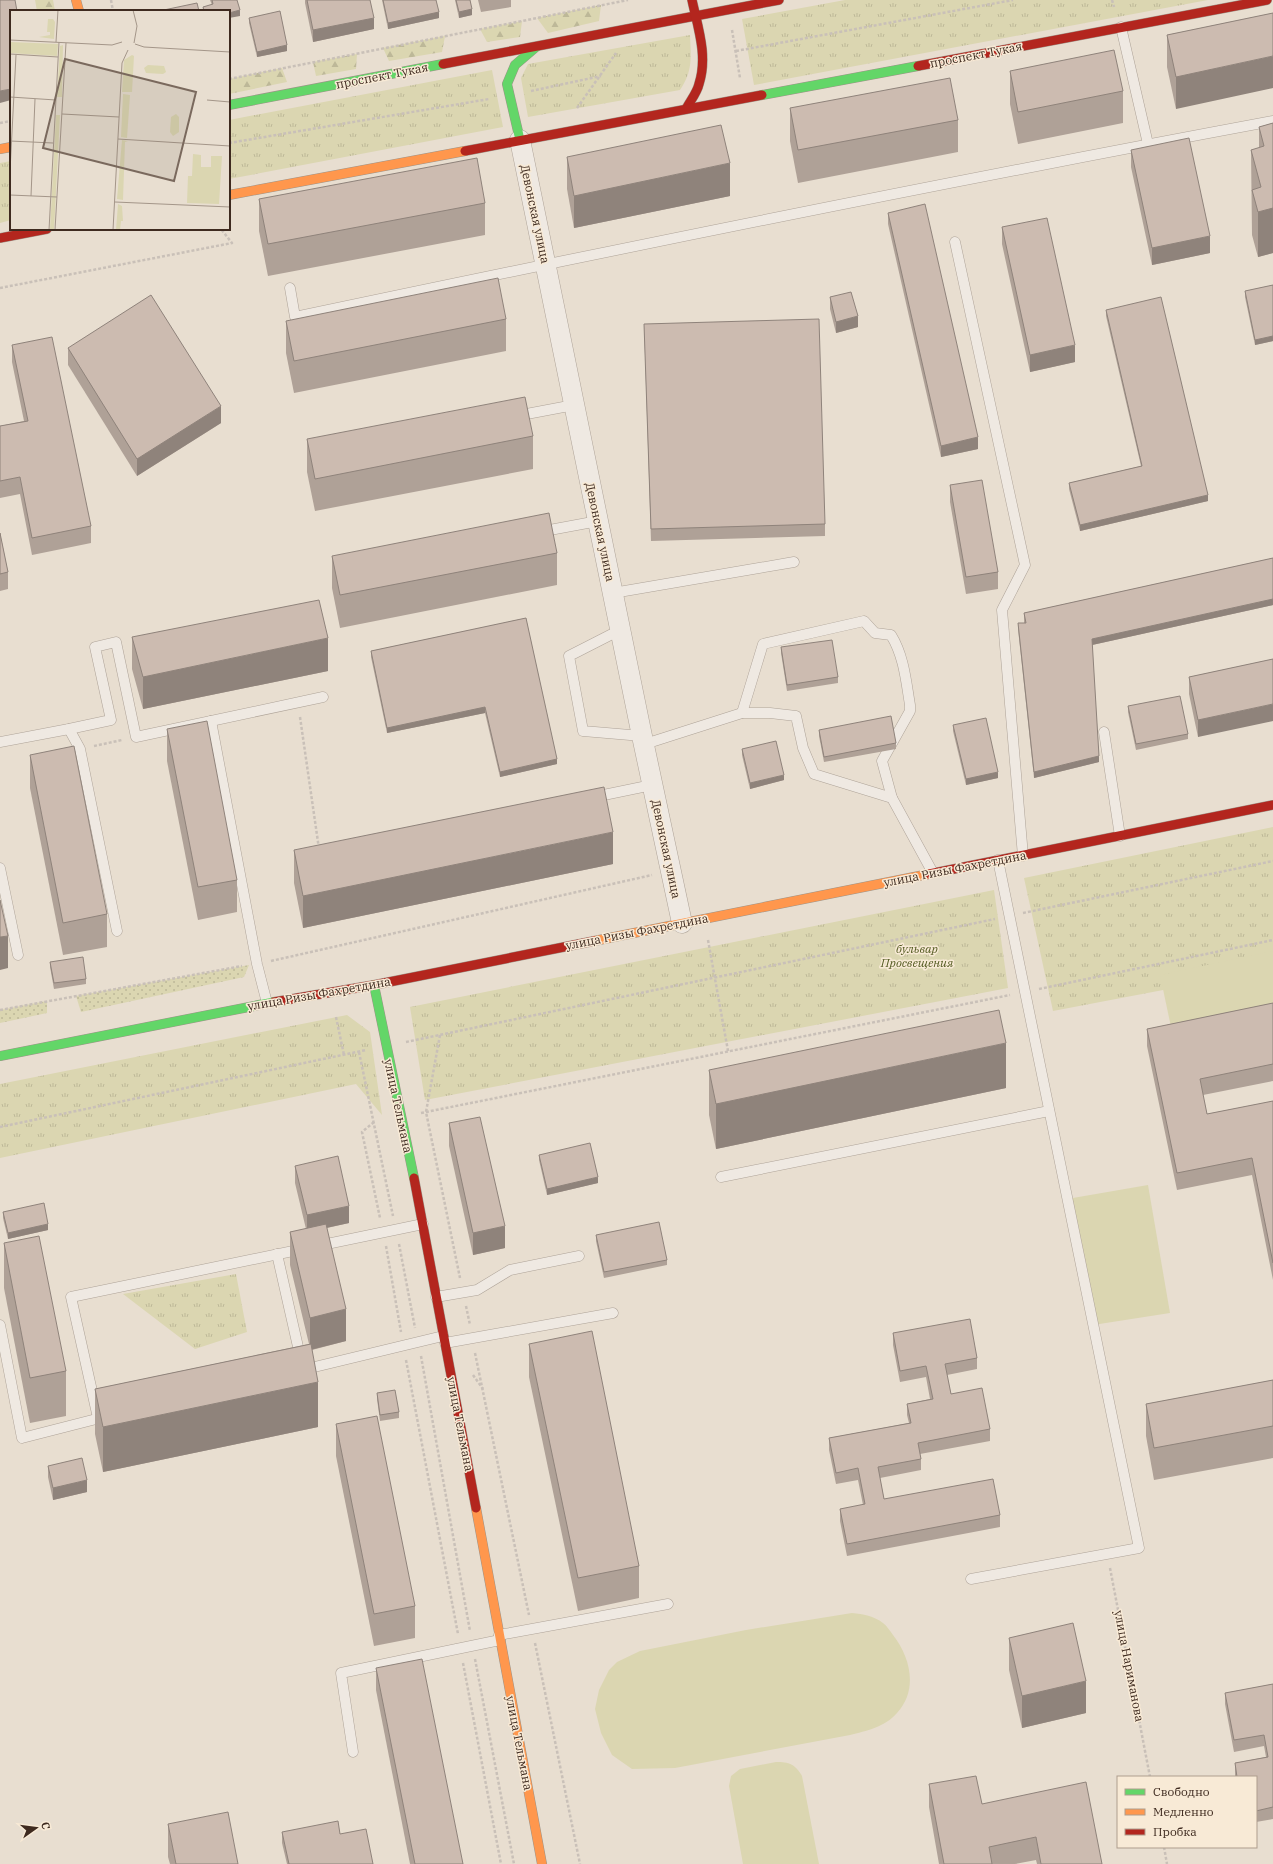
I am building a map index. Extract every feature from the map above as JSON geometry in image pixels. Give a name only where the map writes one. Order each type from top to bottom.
[{"type":"main road","points":[[76,0],[78,10]]},
{"type":"main road","points":[[686,109],[698,86],[703,71],[702,46],[692,0]]},
{"type":"main road","name":"проспект Тукая","points":[[230,105],[779,0]]},
{"type":"main road","name":"проспект Тукая","points":[[230,195],[1267,0]]},
{"type":"main road","name":"проспект Тукая","points":[[520,140],[507,84],[515,65],[536,47]]},
{"type":"main road","points":[[0,149],[10,147]]},
{"type":"main road","points":[[0,238],[42,230]]},
{"type":"main road","name":"улица Ризы Фахретдина","points":[[0,1056],[267,1004],[374,985],[1273,805]]},
{"type":"main road","name":"улица Тельмана","points":[[374,985],[423,1224],[542,1864]]},
{"type":"street","name":"Девонская улица","points":[[520,140],[652,785],[682,923]]},
{"type":"lane","points":[[1121,27],[1148,144]]},
{"type":"lane","points":[[290,288],[295,316],[546,264],[1148,144],[1273,121]]},
{"type":"lane","points":[[955,242],[1025,565],[1002,610],[1023,856]]},
{"type":"lane","points":[[505,418],[574,405]]},
{"type":"lane","points":[[527,535],[598,521]]},
{"type":"lane","points":[[613,593],[794,562]]},
{"type":"lane","points":[[742,713],[763,644],[864,621],[875,633],[891,635],[898,647],[901,657],[910,711],[882,761],[892,798],[933,873]]},
{"type":"lane","points":[[620,630],[569,656],[584,731],[643,740],[742,713],[770,713],[796,716],[803,748],[814,774],[892,798]]},
{"type":"lane","points":[[0,742],[69,730],[111,720],[96,647],[116,642],[136,737],[323,698]]},
{"type":"lane","points":[[211,721],[257,964],[267,1004]]},
{"type":"lane","points":[[69,730],[80,749],[118,931]]},
{"type":"lane","points":[[1104,732],[1120,836]]},
{"type":"lane","points":[[583,799],[652,785]]},
{"type":"lane","points":[[971,1579],[1139,1548],[998,860]]},
{"type":"lane","points":[[0,868],[18,955]]},
{"type":"lane","points":[[720,1177],[1049,1111]]},
{"type":"lane","points":[[98,1418],[71,1297],[423,1224]]},
{"type":"lane","points":[[277,1254],[300,1371],[418,1343],[472,1338],[613,1313]]},
{"type":"lane","points":[[436,1297],[477,1290],[510,1270],[579,1256]]},
{"type":"lane","points":[[0,1325],[22,1438],[121,1413]]},
{"type":"lane","points":[[353,1752],[341,1673],[472,1645],[499,1637],[668,1604]]},
{"type":"path","points":[[111,0],[113,10]]},
{"type":"path","points":[[230,79],[628,0]]},
{"type":"path","points":[[736,52],[1012,0]]},
{"type":"path","points":[[731,24],[741,82]]},
{"type":"path","points":[[577,108],[620,47]]},
{"type":"path","points":[[230,144],[510,96],[601,76]]},
{"type":"path","points":[[0,123],[10,121]]},
{"type":"path","points":[[0,288],[232,243],[222,230]]},
{"type":"path","points":[[297,703],[320,853]]},
{"type":"path","points":[[80,749],[136,737]]},
{"type":"path","points":[[412,1041],[1273,860]]},
{"type":"path","points":[[0,1010],[257,964],[654,875]]},
{"type":"path","points":[[708,940],[728,1052]]},
{"type":"path","points":[[421,1114],[1025,992],[1273,940]]},
{"type":"path","points":[[336,1017],[344,1055]]},
{"type":"path","points":[[440,1035],[426,1112],[483,1389]]},
{"type":"path","points":[[0,1127],[359,1052],[418,1343],[472,1645],[514,1864]]},
{"type":"path","points":[[374,1122],[362,1132],[384,1232],[403,1346],[501,1864]]},
{"type":"path","name":"улица Нариманова","points":[[1107,1554],[1150,1776]]},
{"type":"path","points":[[1164,1848],[1167,1864]]},
{"type":"green space","points":[[35,0],[53,0],[55,10],[37,10]]},
{"type":"green space","points":[[845,0],[1208,0],[754,85],[742,19]]},
{"type":"green space","points":[[601,5],[599,21],[548,33],[537,18]]},
{"type":"green space","points":[[522,21],[520,37],[487,42],[480,29]]},
{"type":"green space","points":[[690,35],[691,57],[689,70],[680,90],[528,117],[521,78],[528,64]]},
{"type":"green space","points":[[445,36],[442,52],[389,61],[383,48]]},
{"type":"green space","points":[[357,54],[356,69],[316,76],[313,62]]},
{"type":"green space","points":[[282,68],[287,82],[230,94],[230,79]]},
{"type":"green space","points":[[492,70],[503,127],[230,179],[230,120]]},
{"type":"green space","points":[[10,161],[10,220],[0,223],[0,163]]},
{"type":"green space","points":[[1273,827],[1273,969],[1053,1011],[1024,878]]},
{"type":"green space","name":"бульвар Просвещения","points":[[994,890],[1008,988],[425,1100],[410,1007]]},
{"type":"green space","points":[[1273,951],[1273,1007],[1171,1027],[1160,975]]},
{"type":"green space","points":[[249,965],[244,977],[81,1012],[76,996]]},
{"type":"green space","points":[[47,1001],[47,1013],[0,1023],[0,1010]]},
{"type":"green space","points":[[347,1015],[370,1032],[382,1115],[356,1084],[0,1158],[0,1084]]},
{"type":"green space","points":[[1148,1185],[1170,1313],[1093,1325],[1067,1199]]},
{"type":"green space","points":[[236,1274],[247,1332],[195,1349],[123,1294]]},
{"type":"green space","points":[[852,1613],[872,1617],[884,1624],[899,1644],[908,1664],[910,1684],[908,1694],[904,1704],[887,1722],[875,1728],[850,1735],[675,1768],[632,1769],[612,1755],[601,1733],[595,1709],[599,1690],[609,1670],[617,1662],[640,1651],[746,1630]]},
{"type":"green space","points":[[776,1762],[791,1764],[802,1776],[819,1864],[743,1864],[729,1786],[731,1776],[740,1769]]},
{"type":"building","points":[[0,0],[15,0],[17,10],[10,10],[10,89],[0,91]]},
{"type":"building","points":[[212,0],[237,0],[240,10],[230,13],[230,10],[204,10],[203,7],[213,4]]},
{"type":"building","points":[[307,0],[370,0],[374,18],[313,30]]},
{"type":"building","points":[[383,0],[436,0],[439,12],[388,23]]},
{"type":"building","points":[[456,0],[470,0],[472,9],[459,12]]},
{"type":"building","points":[[197,3],[199,10],[164,10]]},
{"type":"building","points":[[280,11],[287,45],[257,52],[249,18]]},
{"type":"building","points":[[1273,13],[1273,56],[1176,77],[1167,35]]},
{"type":"building","points":[[1114,50],[1123,91],[1018,112],[1010,71]]},
{"type":"building","points":[[950,78],[958,120],[798,150],[790,108]]},
{"type":"building","points":[[1273,123],[1273,208],[1258,212],[1252,190],[1261,187],[1251,150],[1264,146],[1259,127]]},
{"type":"building","points":[[721,125],[730,163],[574,196],[567,157]]},
{"type":"building","points":[[1189,138],[1210,236],[1152,248],[1131,150]]},
{"type":"building","points":[[477,158],[485,203],[268,244],[259,199]]},
{"type":"building","points":[[925,204],[978,437],[941,446],[888,213]]},
{"type":"building","points":[[1047,218],[1075,345],[1030,355],[1002,227]]},
{"type":"building","points":[[498,278],[506,319],[294,361],[286,321]]},
{"type":"building","points":[[1273,285],[1273,336],[1255,340],[1245,291]]},
{"type":"building","points":[[851,292],[858,316],[836,322],[830,297]]},
{"type":"building","points":[[151,295],[221,406],[137,459],[68,348]]},
{"type":"building","points":[[1161,297],[1208,495],[1080,525],[1069,483],[1142,466],[1106,310]]},
{"type":"building","points":[[819,319],[825,524],[651,529],[644,324]]},
{"type":"building","points":[[52,337],[91,526],[32,538],[20,477],[0,481],[0,426],[28,421],[12,345]]},
{"type":"building","points":[[525,397],[533,436],[315,479],[307,439]]},
{"type":"building","points":[[982,480],[998,572],[966,577],[950,485]]},
{"type":"building","points":[[549,513],[557,553],[340,595],[332,556]]},
{"type":"building","points":[[0,533],[8,572],[0,574]]},
{"type":"building","points":[[1273,558],[1273,599],[1092,639],[1099,756],[1034,772],[1018,623],[1026,623],[1024,613]]},
{"type":"building","points":[[319,600],[328,638],[143,677],[132,637]]},
{"type":"building","points":[[526,618],[557,759],[500,772],[485,707],[387,728],[371,651]]},
{"type":"building","points":[[832,640],[838,677],[787,685],[781,647]]},
{"type":"building","points":[[1273,659],[1273,704],[1198,720],[1189,677]]},
{"type":"building","points":[[1180,696],[1188,734],[1136,744],[1128,706]]},
{"type":"building","points":[[891,716],[896,743],[824,757],[819,730]]},
{"type":"building","points":[[986,718],[998,772],[966,779],[953,725]]},
{"type":"building","points":[[207,721],[237,880],[198,887],[167,729]]},
{"type":"building","points":[[776,741],[784,775],[750,783],[742,749]]},
{"type":"building","points":[[74,746],[107,914],[63,923],[30,755]]},
{"type":"building","points":[[604,787],[613,832],[303,896],[294,850]]},
{"type":"building","points":[[0,900],[8,936],[0,937]]},
{"type":"building","points":[[83,957],[86,979],[54,983],[50,962]]},
{"type":"building","points":[[1273,1003],[1273,1064],[1200,1079],[1207,1114],[1273,1101],[1273,1263],[1252,1158],[1177,1173],[1147,1029]]},
{"type":"building","points":[[999,1010],[1006,1043],[716,1104],[709,1070]]},
{"type":"building","points":[[480,1117],[505,1226],[473,1233],[449,1123]]},
{"type":"building","points":[[590,1143],[598,1177],[547,1189],[539,1155]]},
{"type":"building","points":[[338,1156],[349,1206],[307,1215],[295,1166]]},
{"type":"building","points":[[44,1203],[48,1224],[8,1233],[3,1212]]},
{"type":"building","points":[[659,1222],[667,1260],[604,1272],[596,1235]]},
{"type":"building","points":[[326,1224],[346,1309],[310,1318],[290,1232]]},
{"type":"building","points":[[39,1236],[66,1371],[30,1378],[4,1243]]},
{"type":"building","points":[[970,1319],[977,1358],[945,1364],[951,1394],[982,1388],[990,1429],[918,1443],[921,1459],[878,1467],[884,1499],[993,1479],[1000,1515],[847,1544],[840,1509],[865,1504],[858,1468],[836,1473],[829,1438],[911,1423],[907,1404],[933,1399],[926,1366],[900,1371],[893,1333]]},
{"type":"building","points":[[592,1331],[639,1566],[578,1578],[529,1344]]},
{"type":"building","points":[[311,1344],[318,1382],[103,1427],[95,1389]]},
{"type":"building","points":[[1273,1380],[1273,1426],[1154,1448],[1146,1404]]},
{"type":"building","points":[[395,1390],[399,1412],[380,1415],[377,1393]]},
{"type":"building","points":[[377,1416],[415,1606],[374,1614],[336,1424]]},
{"type":"building","points":[[82,1458],[87,1480],[53,1488],[48,1466]]},
{"type":"building","points":[[1073,1623],[1086,1681],[1022,1696],[1009,1638]]},
{"type":"building","points":[[422,1659],[463,1864],[415,1864],[376,1668]]},
{"type":"building","points":[[1273,1684],[1273,1807],[1257,1811],[1257,1776],[1237,1776],[1235,1763],[1268,1757],[1264,1735],[1234,1740],[1225,1693]]},
{"type":"building","points":[[976,1776],[982,1804],[1086,1782],[1102,1864],[1041,1864],[1036,1837],[989,1847],[992,1864],[944,1864],[929,1784]]},
{"type":"building","points":[[228,1812],[238,1864],[176,1864],[168,1824]]},
{"type":"building","points":[[338,1821],[340,1834],[366,1829],[373,1864],[289,1864],[282,1832]]},
{"type":"traffic: fast","points":[[520,140],[507,84],[515,65],[536,47]]},
{"type":"traffic: fast","points":[[230,105],[443,64]]},
{"type":"traffic: fast","points":[[762,95],[918,66]]},
{"type":"traffic: fast","points":[[374,985],[414,1178]]},
{"type":"traffic: fast","points":[[0,1056],[274,1002]]},
{"type":"traffic: slow","points":[[76,0],[79,10]]},
{"type":"traffic: slow","points":[[0,149],[10,147]]},
{"type":"traffic: slow","points":[[230,195],[465,151]]},
{"type":"traffic: slow","points":[[594,941],[929,874]]},
{"type":"traffic: slow","points":[[476,1508],[542,1864]]},
{"type":"traffic: jam","points":[[686,109],[698,87],[702,74],[703,63],[701,42],[692,0]]},
{"type":"traffic: jam","points":[[443,64],[779,0]]},
{"type":"traffic: jam","points":[[918,66],[1267,0]]},
{"type":"traffic: jam","points":[[465,151],[762,95]]},
{"type":"traffic: jam","points":[[0,238],[42,230]]},
{"type":"traffic: jam","points":[[929,874],[1273,805]]},
{"type":"traffic: jam","points":[[274,1002],[374,985],[594,941]]},
{"type":"traffic: jam","points":[[414,1178],[476,1508]]}]
